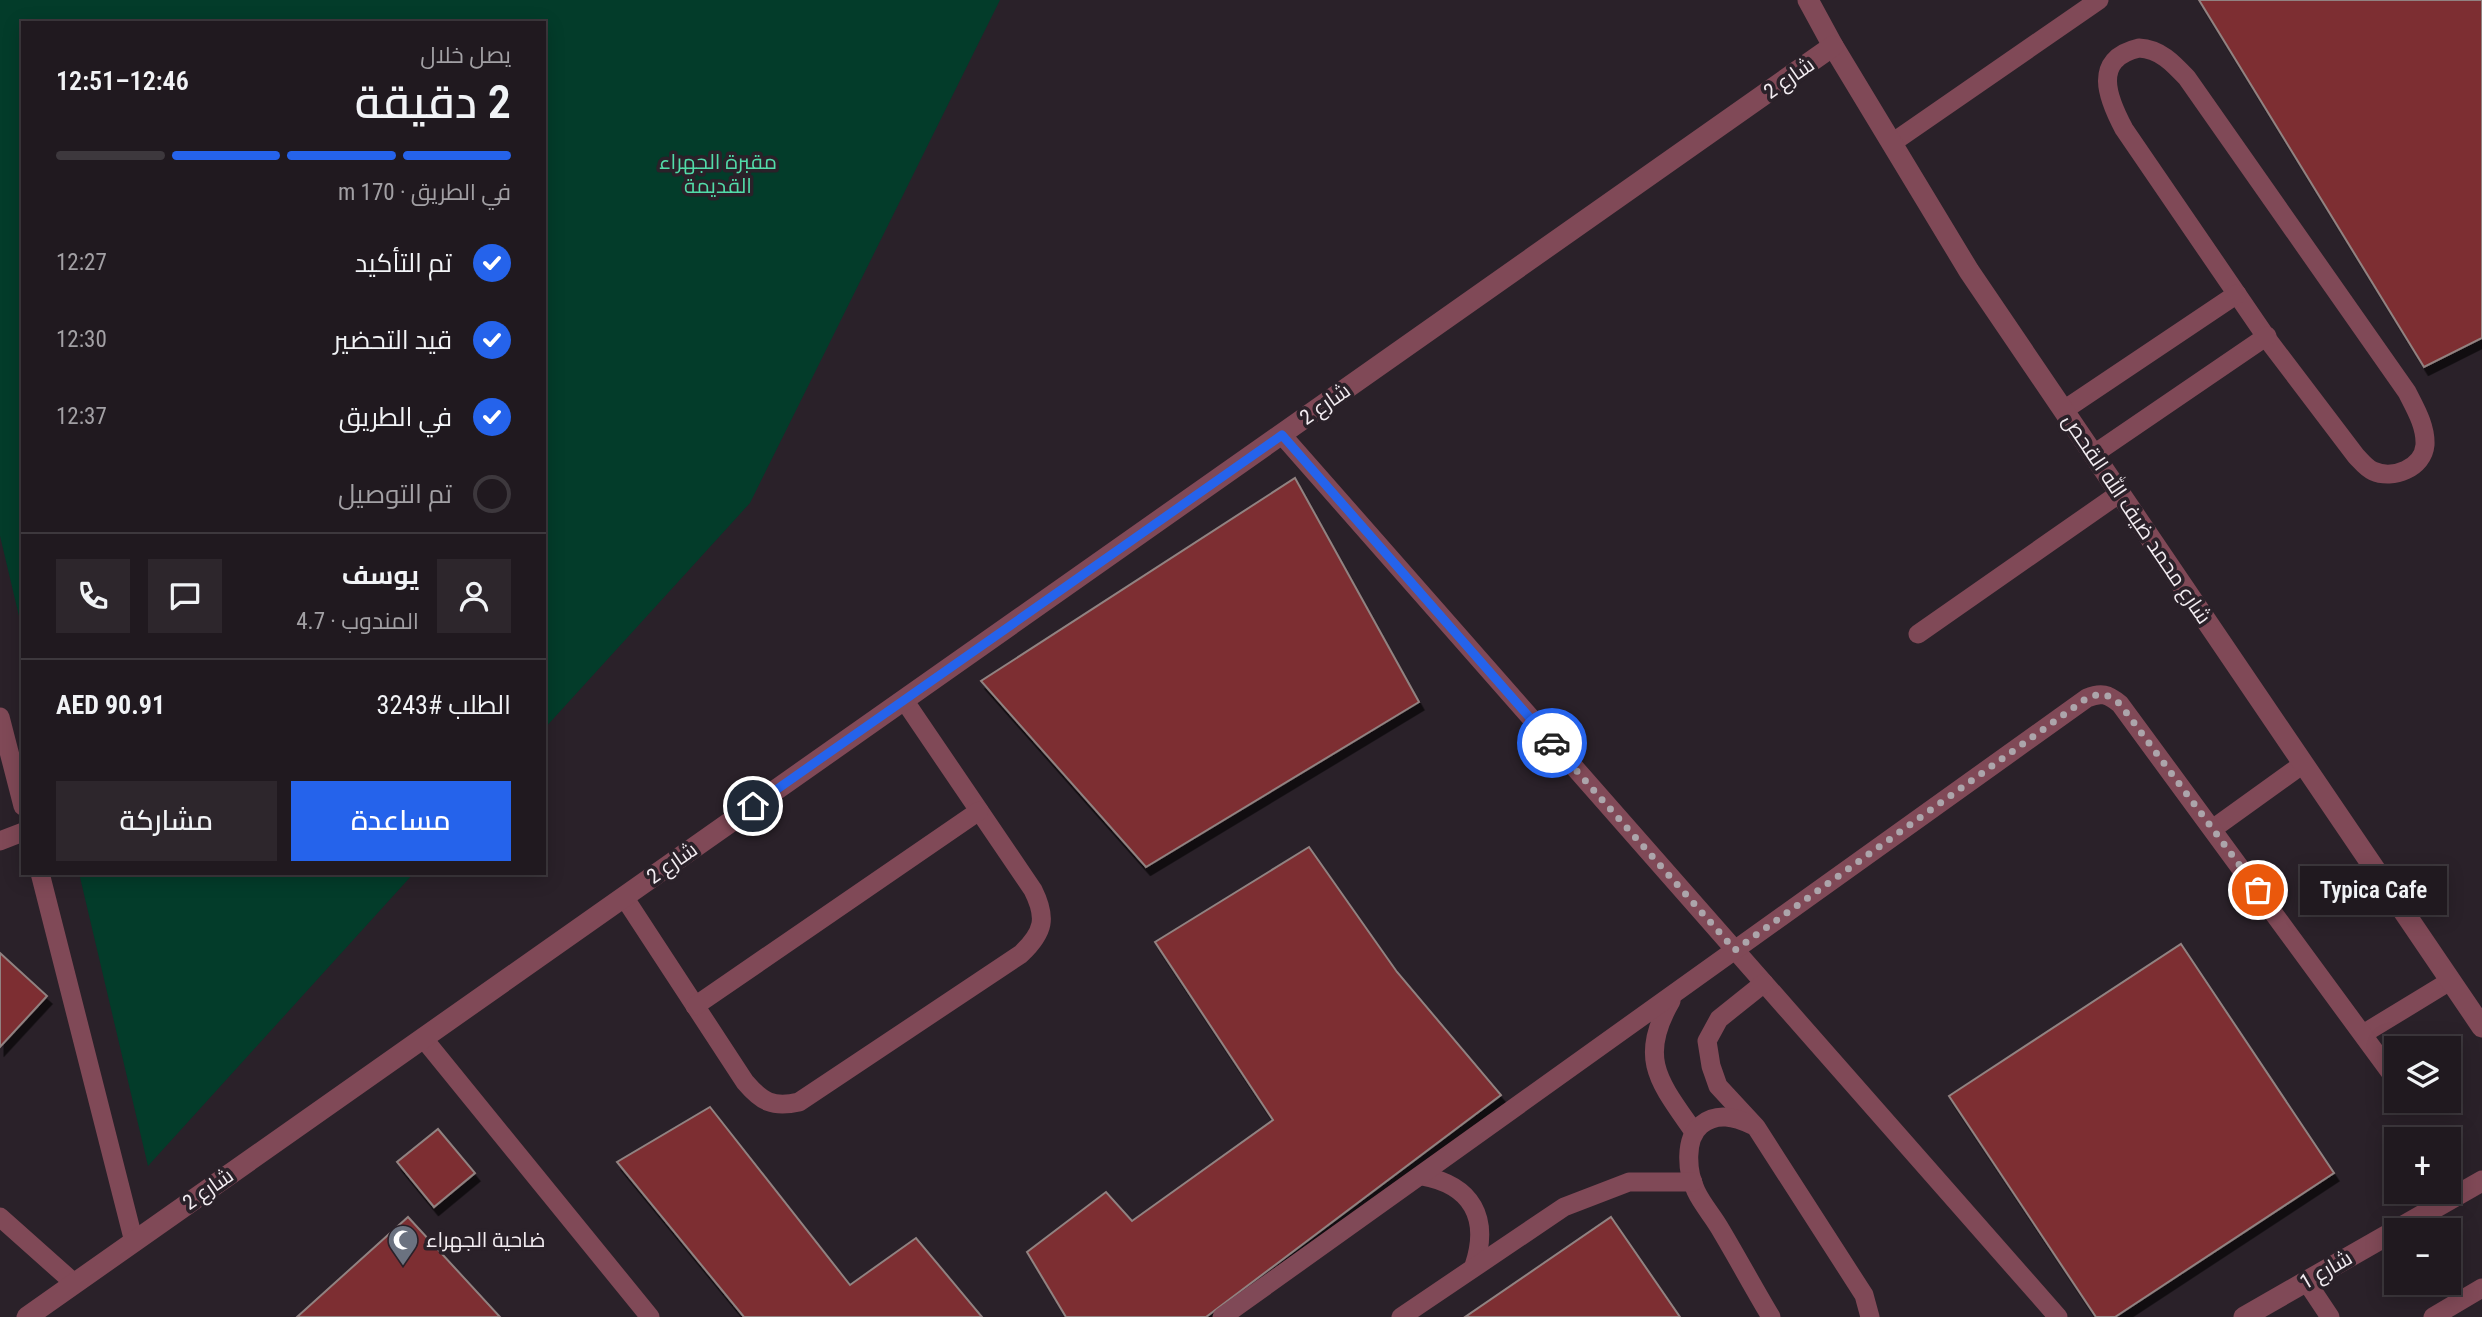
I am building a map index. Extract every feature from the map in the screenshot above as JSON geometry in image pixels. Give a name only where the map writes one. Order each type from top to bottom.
[{"type":"street","name":"شارع محمد ضيف الله القحص","points":[[1808,0],[1969,271],[2482,1027]]},
{"type":"street","name":"شارع 2","points":[[27,1317],[1833,46]]},
{"type":"street","name":"شارع 1","points":[[2244,1317],[2482,1181]]},
{"type":"lane","points":[[1892,143],[2099,0]]},
{"type":"lane","points":[[2151,48],[2187,78],[2407,392],[2424,431],[2425,447],[2418,460],[2399,473],[2384,474],[2370,470],[2341,438],[2237,294],[2124,129],[2114,110],[2106,81],[2117,58],[2127,50],[2151,48]]},
{"type":"lane","points":[[2064,410],[2237,294]]},
{"type":"lane","points":[[2094,454],[2267,336]]},
{"type":"lane","points":[[1282,435],[2058,1317]]},
{"type":"lane","points":[[1918,634],[2120,493]]},
{"type":"lane","points":[[1222,1317],[2075,706],[2098,694],[2110,695],[2120,704],[2214,828],[2384,1064]]},
{"type":"lane","points":[[624,897],[752,1091],[760,1099],[783,1106],[799,1102],[1021,954],[1035,940],[1042,921],[1041,906],[1033,890],[904,700]]},
{"type":"lane","points":[[0,717],[21,798]]},
{"type":"lane","points":[[2214,828],[2303,764]]},
{"type":"lane","points":[[695,1006],[979,811]]},
{"type":"lane","points":[[0,841],[21,833]]},
{"type":"lane","points":[[41,875],[134,1242]]},
{"type":"lane","points":[[2363,1034],[2451,981]]},
{"type":"lane","points":[[1763,983],[1719,1019],[1707,1041],[1711,1066],[1718,1086],[1756,1127],[1864,1295],[1870,1317]]},
{"type":"lane","points":[[1676,993],[1658,1023],[1654,1038],[1655,1056],[1661,1083],[1694,1132]]},
{"type":"lane","points":[[423,1038],[650,1317]]},
{"type":"lane","points":[[1756,1127],[1734,1116],[1714,1118],[1703,1123],[1694,1132],[1689,1163],[1695,1189],[1771,1317]]},
{"type":"lane","points":[[1422,1175],[1442,1180],[1460,1190],[1474,1206],[1481,1225],[1481,1246],[1474,1266]]},
{"type":"lane","points":[[1401,1317],[1564,1207],[1629,1182],[1693,1182]]},
{"type":"lane","points":[[0,1217],[74,1283]]},
{"type":"lane","points":[[2306,1281],[2330,1317]]},
{"type":"lane","points":[[2433,1317],[2482,1287]]},
{"type":"green space","name":"مقبرة الجهراء القديمة","points":[[0,0],[1000,0],[750,503],[546,727],[546,21],[21,21],[21,625],[0,536]]},
{"type":"green space","points":[[79,875],[412,875],[148,1166]]},
{"type":"building","points":[[2199,0],[2482,0],[2482,338],[2424,367]]},
{"type":"building","points":[[1295,478],[1419,702],[1146,867],[981,681]]},
{"type":"building","points":[[1309,847],[1397,972],[1501,1095],[1206,1317],[1066,1317],[1027,1252],[1106,1192],[1132,1221],[1273,1120],[1155,942]]},
{"type":"building","points":[[2181,944],[2334,1173],[2115,1317],[2096,1317],[1949,1096]]},
{"type":"building","points":[[0,953],[47,996],[0,1047]]},
{"type":"building","points":[[710,1107],[850,1285],[916,1238],[982,1317],[744,1317],[617,1162]]},
{"type":"building","points":[[438,1129],[475,1173],[434,1207],[397,1162]]},
{"type":"building","name":"ضاحية الجهراء","points":[[408,1217],[500,1317],[297,1317]]},
{"type":"building","points":[[1611,1217],[1680,1317],[1465,1317]]},
{"type":"way so far","points":[[1552,743],[1735,950],[2087,698],[2098,694],[2110,695],[2120,704],[2258,890]]},
{"type":"place","name":"Typica Cafe","points":[[2258,890]]},
{"type":"place","name":"ضاحية الجهراء","points":[[403,1267]]},
{"type":"route","points":[[753,806],[1282,435],[1552,743]]}]
